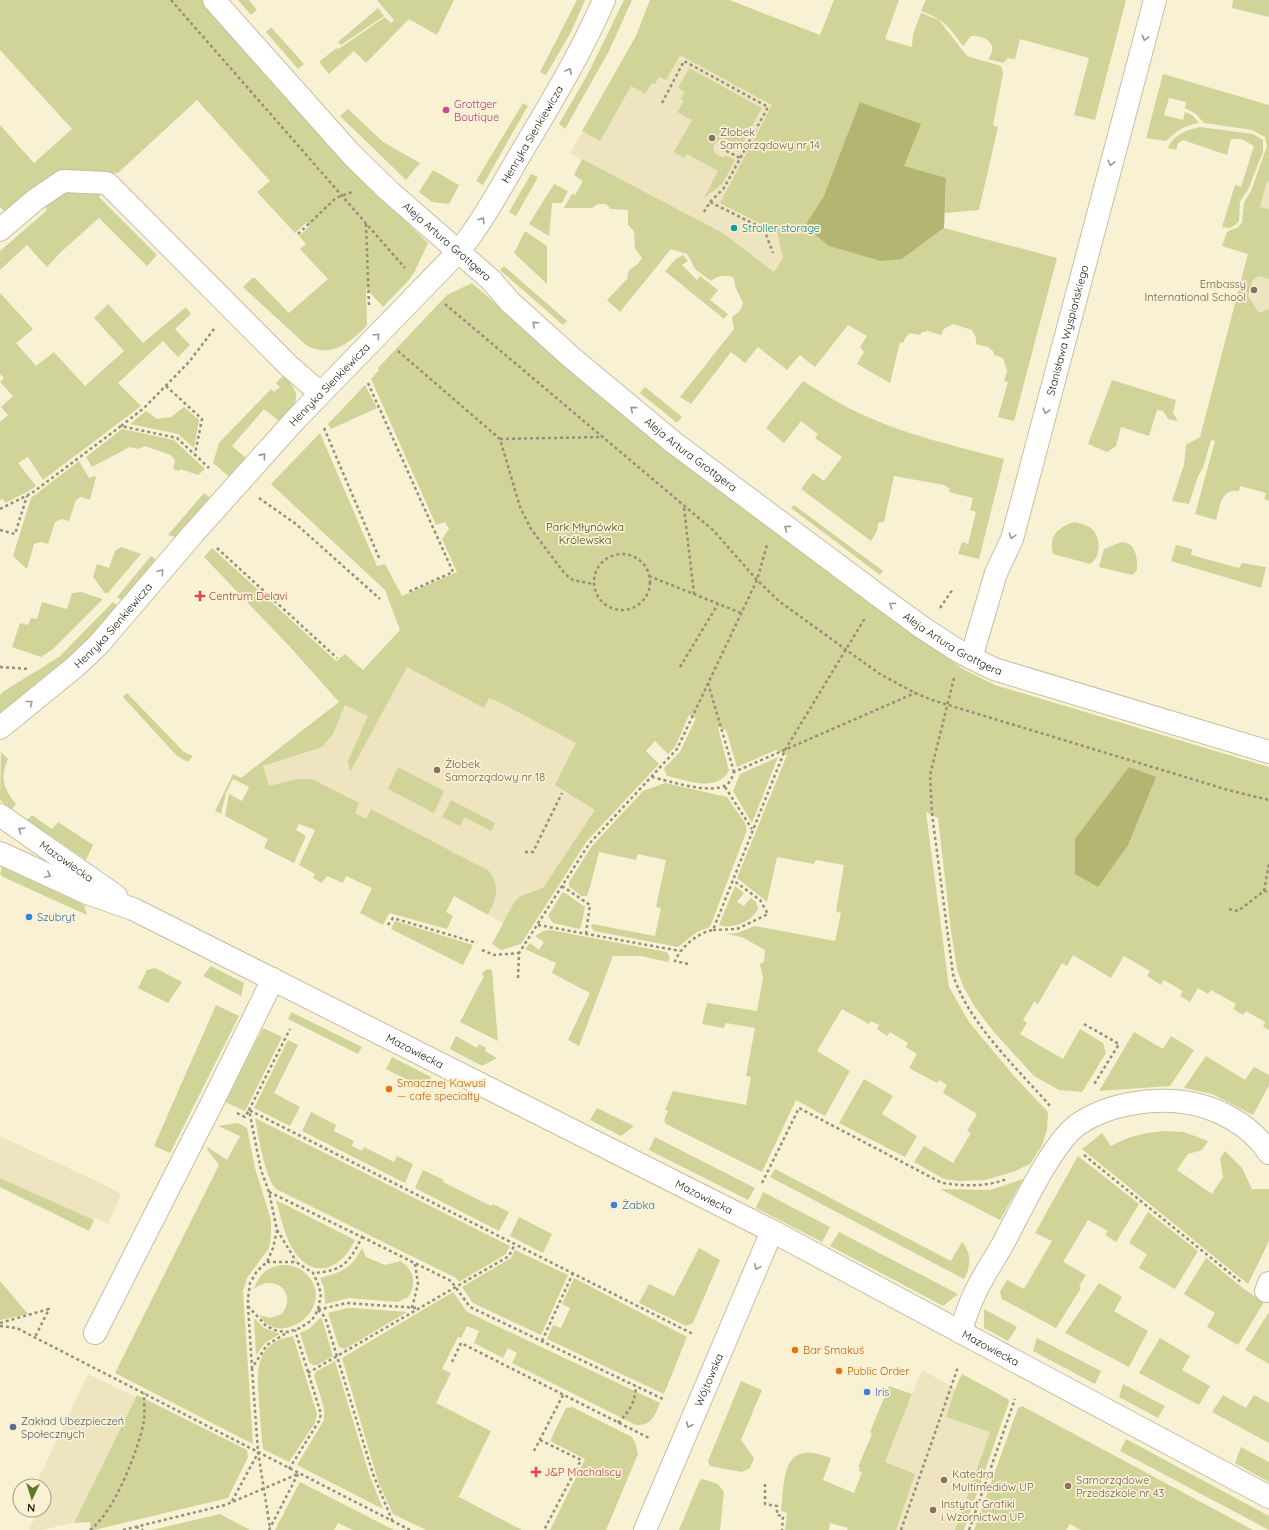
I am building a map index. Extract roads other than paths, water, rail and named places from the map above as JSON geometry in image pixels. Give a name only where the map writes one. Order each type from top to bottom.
[{"type":"street","name":"Aleja Artura Grottgera","points":[[214,0],[307,107],[352,155],[389,191],[491,280],[510,302],[673,442],[923,628],[971,658],[1001,672],[1269,752]]},
{"type":"street","name":"Henryka Sienkiewicza","points":[[0,728],[76,666],[100,644],[212,513],[320,393],[459,251],[484,218],[579,53],[604,0]]},
{"type":"street","name":"Stanisława Wyspiańskiego","points":[[971,658],[996,574],[1012,539],[1155,0]]},
{"type":"street","points":[[0,230],[35,200],[63,181],[107,183],[289,366],[320,393]]},
{"type":"street","name":"Mazowiecka","points":[[0,815],[100,884],[133,909]]},
{"type":"street","name":"Mazowiecka","points":[[0,853],[87,893],[133,909],[772,1231],[1269,1497]]},
{"type":"street","points":[[95,1333],[213,1102],[273,979]]},
{"type":"street","points":[[960,1332],[974,1295],[1047,1164],[1068,1133],[1080,1123],[1099,1113],[1134,1104],[1165,1101],[1189,1102],[1207,1107],[1226,1115],[1247,1129],[1269,1153]]},
{"type":"street","name":"Wójtowska","points":[[645,1530],[772,1231]]},
{"type":"place","name":"Grottger Boutique","points":[[446,110]]},
{"type":"place","name":"Żłobek Samorządowy nr 14","points":[[712,138]]},
{"type":"place","name":"Stroller storage","points":[[734,228]]},
{"type":"place","name":"Embassy International School","points":[[1254,290]]},
{"type":"place","name":"Centrum Delavi","points":[[200,596]]},
{"type":"place","name":"Żłobek Samorządowy nr 18","points":[[437,770]]},
{"type":"place","name":"Szubryt","points":[[29,917]]},
{"type":"place","name":"Smacznej Kawusi — cafe specialty","points":[[389,1089]]},
{"type":"place","name":"Żabka","points":[[614,1205]]},
{"type":"place","name":"Bar Smakuś","points":[[795,1350]]},
{"type":"place","name":"Public Order","points":[[839,1371]]},
{"type":"place","name":"Iris","points":[[867,1392]]},
{"type":"place","name":"Zakład Ubezpieczeń Społecznych","points":[[13,1427]]},
{"type":"place","name":"J&P Machalscy","points":[[536,1472]]},
{"type":"place","name":"Katedra Multimediów UP","points":[[944,1480]]},
{"type":"place","name":"Samorządowe Przedszkole nr 43","points":[[1068,1486]]},
{"type":"place","name":"Instytut Grafiki i Wzornictwa UP","points":[[933,1510]]},
{"type":"park label","name":"Park Młynówka Królewska","points":[[585,533]]}]
